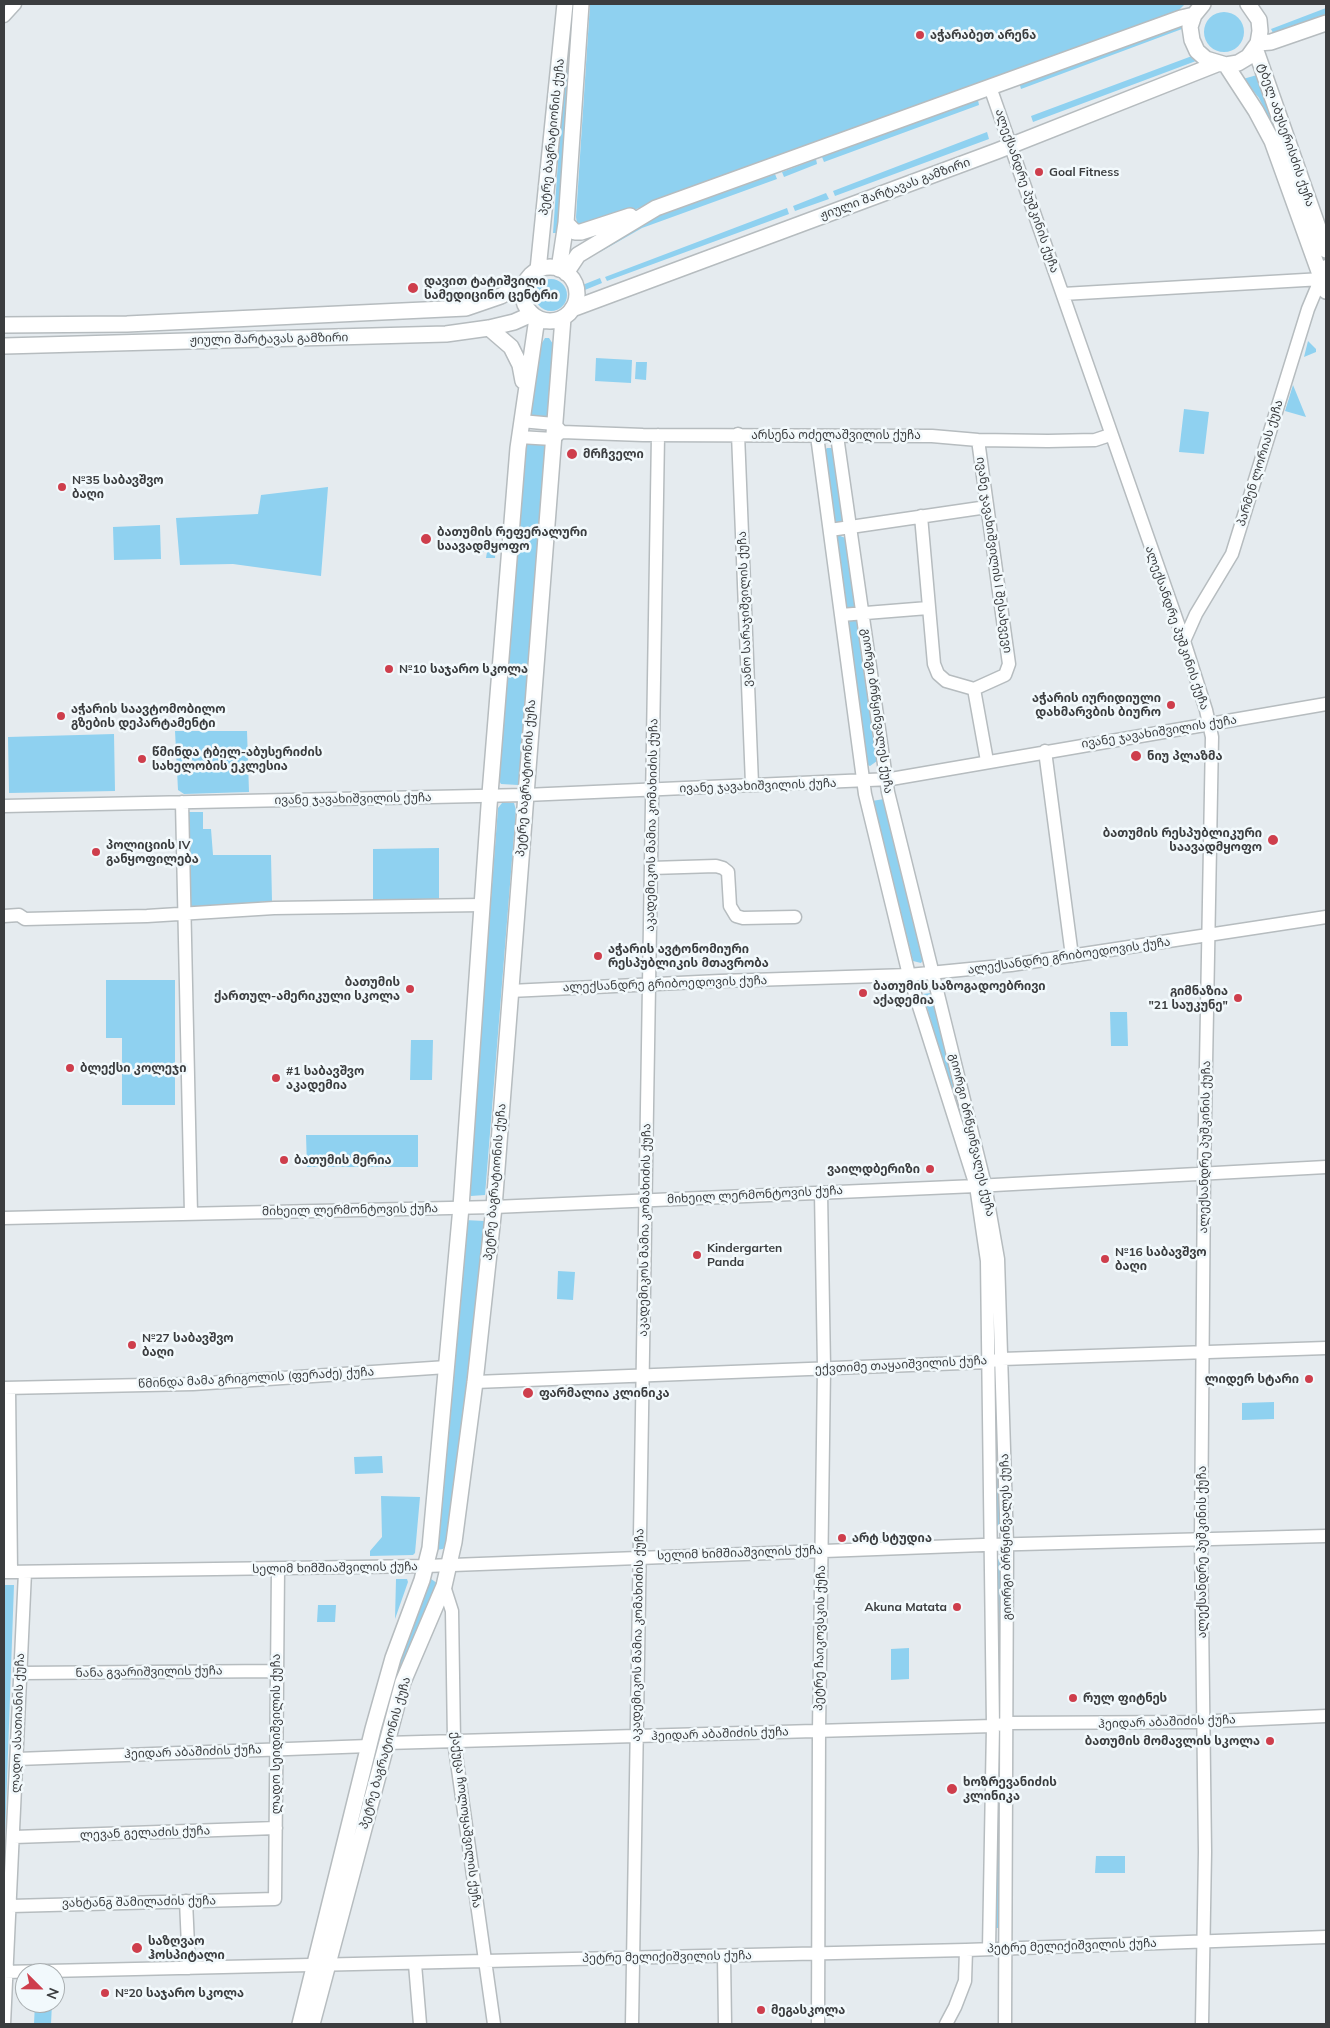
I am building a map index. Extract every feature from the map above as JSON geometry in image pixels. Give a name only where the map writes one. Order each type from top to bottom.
[{"type":"main road","name":"პეტრე ბაგრატიონის ქუჩა","points":[[538,270],[565,4]]},
{"type":"main road","name":"პეტრე ბაგრატიონის ქუჩა","points":[[562,271],[580,4]]},
{"type":"main road","points":[[1248,4],[1259,20],[1260,31],[1257,46],[1326,23]]},
{"type":"main road","points":[[566,223],[575,232],[581,232],[656,208],[1181,18],[1198,8]]},
{"type":"main road","points":[[1198,8],[1191,33],[1197,51],[1206,60],[1222,65]]},
{"type":"main road","name":"ჟიული შარტავას გამზირი","points":[[567,314],[1222,65],[1238,63],[1248,57],[1257,46]]},
{"type":"main road","name":"ტბელ აბუსერისძის ქუჩა","points":[[1257,46],[1326,250]]},
{"type":"main road","name":"ტბელ აბუსერისძის ქუჩა","points":[[1222,65],[1256,111],[1272,141],[1325,279]]},
{"type":"main road","points":[[562,271],[578,255],[656,208]]},
{"type":"main road","points":[[545,268],[562,271],[573,280],[576,300],[567,314],[547,321],[534,316],[523,299],[526,282],[538,270],[545,268]]},
{"type":"main road","name":"ჟიული შარტავას გამზირი","points":[[4,325],[127,324],[466,308],[502,296],[526,282]]},
{"type":"main road","name":"პეტრე ბაგრატიონის ქუჩა","points":[[300,2024],[322,1965],[403,1682],[444,1586],[450,1564],[475,1382],[494,1207],[525,795],[567,314]]},
{"type":"main road","name":"პეტრე ბაგრატიონის ქუჩა","points":[[312,2024],[322,1965],[369,1746],[393,1658],[426,1566],[448,1367],[462,1207],[490,796],[519,437],[534,316]]},
{"type":"main road","name":"ჟიული შარტავას გამზირი","points":[[4,346],[446,334],[489,328],[534,316]]},
{"type":"main road","points":[[489,328],[511,347],[520,365],[524,399]]},
{"type":"street","points":[[4,16],[15,4]]},
{"type":"street","name":"ალექსანდრე პუშკინის ქუჩა","points":[[990,87],[1063,294],[1110,435],[1184,641],[1210,724],[1212,766],[1204,1174],[1201,1540],[1204,1722],[1202,2024]]},
{"type":"street","points":[[1063,294],[1325,279]]},
{"type":"street","name":"პარმენ ლორიას ქუჩა","points":[[1184,641],[1196,614],[1232,554],[1308,308],[1325,279]]},
{"type":"street","points":[[521,421],[556,432]]},
{"type":"street","points":[[519,437],[556,432]]},
{"type":"street","name":"არსენა ოძელაშვილის ქუჩა","points":[[556,432],[658,435],[932,436],[978,440],[1095,440],[1110,435]]},
{"type":"street","name":"ვანო სარაჯიშვილის ქუჩა","points":[[738,434],[752,784]]},
{"type":"street","name":"აკადემიკოს მამია კომახიძის ქუჩა","points":[[632,2024],[658,435]]},
{"type":"street","name":"გიორგი ბრწყინვალეს ქუჩა","points":[[817,436],[864,781],[909,975],[981,1186],[986,1262],[994,1726],[989,1948]]},
{"type":"street","name":"გიორგი ბრწყინვალეს ქუჩა","points":[[837,436],[864,614],[886,780],[907,875],[933,973],[998,1259],[1007,1545],[1006,2024]]},
{"type":"street","name":"ივანე ჯავახიშვილის I შესახვევი","points":[[974,689],[1005,675],[1009,664],[978,440]]},
{"type":"street","points":[[830,530],[987,508]]},
{"type":"street","points":[[921,516],[934,664],[938,674],[946,681],[974,689],[987,762]]},
{"type":"street","points":[[841,615],[928,608]]},
{"type":"street","name":"ივანე ჯავახიშვილის ქუჩა","points":[[4,806],[525,795],[752,784],[886,780],[1045,751],[1326,704]]},
{"type":"street","points":[[1045,751],[1072,956]]},
{"type":"street","points":[[182,802],[191,1214]]},
{"type":"street","points":[[651,868],[716,866],[724,868],[728,872],[730,906],[736,916],[742,918],[795,917]]},
{"type":"street","points":[[4,916],[19,915],[26,919],[274,908],[482,905]]},
{"type":"street","name":"ალექსანდრე გრიბოედოვის ქუჩა","points":[[510,991],[933,973],[1011,965],[1210,937],[1326,917]]},
{"type":"street","name":"მიხეილ ლერმონტოვის ქუჩა","points":[[4,1218],[494,1207],[981,1186],[1326,1167]]},
{"type":"street","name":"პეტრე ჩაიკოვსკის ქუჩა","points":[[818,2024],[819,1731],[824,1368],[821,1192]]},
{"type":"street","name":"ექვთიმე თაყაიშვილის ქუჩა","points":[[475,1382],[988,1362],[1002,1359],[1326,1348]]},
{"type":"street","name":"წმინდა მამა გრიგოლის (ფერაძე) ქუჩა","points":[[6,1388],[193,1384],[448,1367]]},
{"type":"street","points":[[6,1388],[7,1572]]},
{"type":"street","name":"სელიმ ხიმშიაშვილის ქუჩა","points":[[7,1572],[426,1566],[822,1550],[1326,1536]]},
{"type":"street","name":"ლადო სეიდიშვილის ქუჩა","points":[[275,1899],[278,1569]]},
{"type":"street","name":"ლადო ასათიანის ქუჩა","points":[[4,2024],[7,1905],[14,1837],[25,1572]]},
{"type":"street","name":"ქაქუცა ჩოლოყაშვილის ქუჩა","points":[[444,1586],[452,1611],[454,1741],[494,2024]]},
{"type":"street","name":"ნანა გვარიშვილის ქუჩა","points":[[20,1674],[277,1671]]},
{"type":"street","name":"ჰეიდარ აბაშიძის ქუჩა","points":[[386,1743],[994,1726],[1007,1723],[1086,1725],[1204,1722],[1326,1716]]},
{"type":"street","name":"ჰეიდარ აბაშიძის ქუჩა","points":[[17,1759],[369,1746]]},
{"type":"street","name":"ლევან გელაძის ქუჩა","points":[[14,1837],[276,1828]]},
{"type":"street","name":"ვახტანგ შამილაძის ქუჩა","points":[[7,1905],[275,1899]]},
{"type":"street","points":[[186,1901],[189,1968]]},
{"type":"street","name":"პეტრე მელიქიშვილის ქუჩა","points":[[6,1972],[819,1954],[1326,1937]]},
{"type":"street","points":[[946,2024],[965,1981],[966,1950]]},
{"type":"street","points":[[724,1956],[725,2024]]},
{"type":"street","points":[[415,1964],[420,2024]]},
{"type":"shaded area","points":[[569,4],[573,4],[558,231],[553,233]]},
{"type":"shaded area","points":[[590,4],[1185,4],[1177,12],[587,227],[581,227],[577,224],[576,217]]},
{"type":"shaded area","points":[[1326,8],[1326,14],[1273,33],[1271,29]]},
{"type":"shaded area","points":[[1228,12],[1235,15],[1241,21],[1244,32],[1243,40],[1235,49],[1228,52],[1220,52],[1213,49],[1205,40],[1204,28],[1207,21],[1216,13]]},
{"type":"shaded area","points":[[1181,23],[1182,29],[1021,89],[1019,82]]},
{"type":"shaded area","points":[[1192,56],[1196,61],[1033,122],[1031,116]]},
{"type":"shaded area","points":[[1257,75],[1279,134],[1277,134],[1259,98],[1243,79]]},
{"type":"shaded area","points":[[978,100],[979,105],[824,162],[822,157]]},
{"type":"shaded area","points":[[987,132],[989,139],[835,196],[833,191]]},
{"type":"shaded area","points":[[816,159],[817,164],[784,177],[782,172]]},
{"type":"shaded area","points":[[775,174],[777,179],[642,228],[600,252],[598,248],[650,219]]},
{"type":"shaded area","points":[[826,193],[829,199],[795,211],[793,206]]},
{"type":"shaded area","points":[[787,208],[789,214],[607,281],[605,277]]},
{"type":"shaded area","points":[[600,278],[602,283],[580,292],[580,286]]},
{"type":"shaded area","points":[[551,279],[557,280],[562,284],[566,289],[566,301],[562,306],[557,310],[551,311],[545,310],[540,306],[536,301],[535,295],[536,289],[540,284],[545,280]]},
{"type":"shaded area","points":[[545,338],[549,338],[553,344],[548,417],[530,416],[540,346]]},
{"type":"shaded area","points":[[1308,341],[1316,349],[1316,352],[1304,357]]},
{"type":"shaded area","points":[[596,358],[632,360],[631,383],[595,381]]},
{"type":"shaded area","points":[[636,362],[647,362],[646,380],[635,379]]},
{"type":"shaded area","points":[[1293,385],[1306,417],[1285,411]]},
{"type":"shaded area","points":[[1184,409],[1209,412],[1204,454],[1179,452]]},
{"type":"shaded area","points":[[528,443],[543,443],[546,448],[518,785],[501,784],[498,779],[525,445]]},
{"type":"shaded area","points":[[827,448],[832,448],[836,453],[846,521],[833,524],[824,451]]},
{"type":"shaded area","points":[[328,487],[321,576],[233,564],[180,565],[176,518],[258,514],[261,495]]},
{"type":"shaded area","points":[[160,525],[161,559],[114,560],[113,527]]},
{"type":"shaded area","points":[[838,535],[848,539],[856,603],[855,607],[847,609],[835,538]]},
{"type":"shaded area","points":[[476,544],[496,545],[495,558],[486,558],[487,552],[475,551]]},
{"type":"shaded area","points":[[857,620],[860,625],[877,761],[870,766],[865,764],[847,627],[850,621]]},
{"type":"shaded area","points":[[175,731],[247,731],[249,792],[184,794],[178,790]]},
{"type":"shaded area","points":[[114,734],[115,791],[9,793],[8,737]]},
{"type":"shaded area","points":[[884,799],[924,958],[921,963],[913,961],[872,801]]},
{"type":"shaded area","points":[[502,803],[514,803],[516,810],[485,1195],[471,1196],[468,1193],[498,808]]},
{"type":"shaded area","points":[[187,812],[203,812],[203,829],[211,829],[213,855],[271,855],[272,901],[190,907]]},
{"type":"shaded area","points":[[439,848],[439,906],[373,906],[373,849]]},
{"type":"shaded area","points":[[106,980],[175,980],[175,1105],[122,1105],[122,1038],[106,1038]]},
{"type":"shaded area","points":[[931,993],[976,1166],[974,1166],[923,994]]},
{"type":"shaded area","points":[[1110,1012],[1127,1012],[1128,1046],[1111,1046]]},
{"type":"shaded area","points":[[411,1040],[433,1040],[432,1080],[410,1080]]},
{"type":"shaded area","points":[[306,1135],[418,1135],[418,1167],[307,1167]]},
{"type":"shaded area","points":[[464,1220],[485,1221],[448,1543],[443,1549],[436,1550]]},
{"type":"shaded area","points":[[558,1271],[575,1272],[573,1300],[557,1299]]},
{"type":"shaded area","points":[[993,1373],[998,1373],[1002,1532],[994,1530]]},
{"type":"shaded area","points":[[1274,1402],[1274,1419],[1242,1420],[1242,1403]]},
{"type":"shaded area","points":[[382,1456],[383,1473],[355,1474],[354,1457]]},
{"type":"shaded area","points":[[381,1496],[420,1497],[415,1553],[413,1555],[370,1556],[370,1551],[382,1537]]},
{"type":"shaded area","points":[[997,1559],[1002,1559],[1003,1708],[999,1708]]},
{"type":"shaded area","points":[[396,1579],[407,1579],[408,1582],[395,1619]]},
{"type":"shaded area","points":[[431,1579],[437,1583],[397,1676],[385,1722],[382,1722],[394,1675],[429,1580]]},
{"type":"shaded area","points":[[4,1585],[14,1585],[4,1864]]},
{"type":"shaded area","points":[[318,1605],[336,1605],[335,1622],[317,1622]]},
{"type":"shaded area","points":[[909,1648],[909,1679],[891,1680],[891,1649]]},
{"type":"shaded area","points":[[1001,1736],[1000,1928],[995,1928],[1000,1748],[998,1737]]},
{"type":"shaded area","points":[[1096,1856],[1125,1856],[1125,1873],[1095,1873]]},
{"type":"shaded area","points":[[35,2013],[52,2013],[51,2024],[34,2024]]},
{"type":"place","name":"აჭარაბეთ არენა","points":[[920,35]]},
{"type":"place","name":"Goal Fitness","points":[[1039,172]]},
{"type":"place","name":"დავით ტატიშვილი სამედიცინო ცენტრი","points":[[413,288]]},
{"type":"place","name":"მრჩველი","points":[[572,454]]},
{"type":"place","name":"№35 საბავშვო ბაღი","points":[[62,487]]},
{"type":"place","name":"ბათუმის რეფერალური საავადმყოფო","points":[[426,539]]},
{"type":"place","name":"№10 საჯარო სკოლა","points":[[389,669]]},
{"type":"place","name":"აჭარის იურიდიული დახმარვბის ბიურო","points":[[1171,705]]},
{"type":"place","name":"აჭარის საავტომობილო გზების დეპარტამენტი","points":[[61,716]]},
{"type":"place","name":"ნიუ პლაზმა","points":[[1136,756]]},
{"type":"place","name":"წმინდა ტბელ-აბუსერიძის სახელობის ეკლესია","points":[[142,759]]},
{"type":"place","name":"ბათუმის რესპუბლიკური საავადმყოფო","points":[[1273,840]]},
{"type":"place","name":"პოლიციის IV განყოფილება","points":[[96,852]]},
{"type":"place","name":"აჭარის ავტონომიური რესპუბლიკის მთავრობა","points":[[598,956]]},
{"type":"place","name":"ბათუმის ქართულ-ამერიკული სკოლა","points":[[410,989]]},
{"type":"place","name":"ბათუმის საზოგადოებრივი აქადემია","points":[[863,993]]},
{"type":"place","name":"გიმნაზია \"21 საუკუნე\"","points":[[1238,998]]},
{"type":"place","name":"ბლექსი კოლეჯი","points":[[70,1068]]},
{"type":"place","name":"#1 საბავშვო აკადემია","points":[[276,1078]]},
{"type":"place","name":"ბათუმის მერია","points":[[284,1160]]},
{"type":"place","name":"ვაილდბერიზი","points":[[930,1169]]},
{"type":"place","name":"Kindergarten Panda","points":[[697,1255]]},
{"type":"place","name":"№16 საბავშვო ბაღი","points":[[1105,1259]]},
{"type":"place","name":"№27 საბავშვო ბაღი","points":[[132,1345]]},
{"type":"place","name":"ლიდერ სტარი","points":[[1309,1379]]},
{"type":"place","name":"ფარმალია კლინიკა","points":[[528,1393]]},
{"type":"place","name":"არტ სტუდია","points":[[842,1538]]},
{"type":"place","name":"Akuna Matata","points":[[957,1607]]},
{"type":"place","name":"რულ ფიტნეს","points":[[1073,1698]]},
{"type":"place","name":"ბათუმის მომავლის სკოლა","points":[[1270,1741]]},
{"type":"place","name":"ხოზრევანიძის კლინიკა","points":[[952,1789]]},
{"type":"place","name":"საზღვაო ჰოსპიტალი","points":[[137,1948]]},
{"type":"place","name":"№20 საჯარო სკოლა","points":[[105,1993]]},
{"type":"place","name":"მეგასკოლა","points":[[761,2010]]}]
